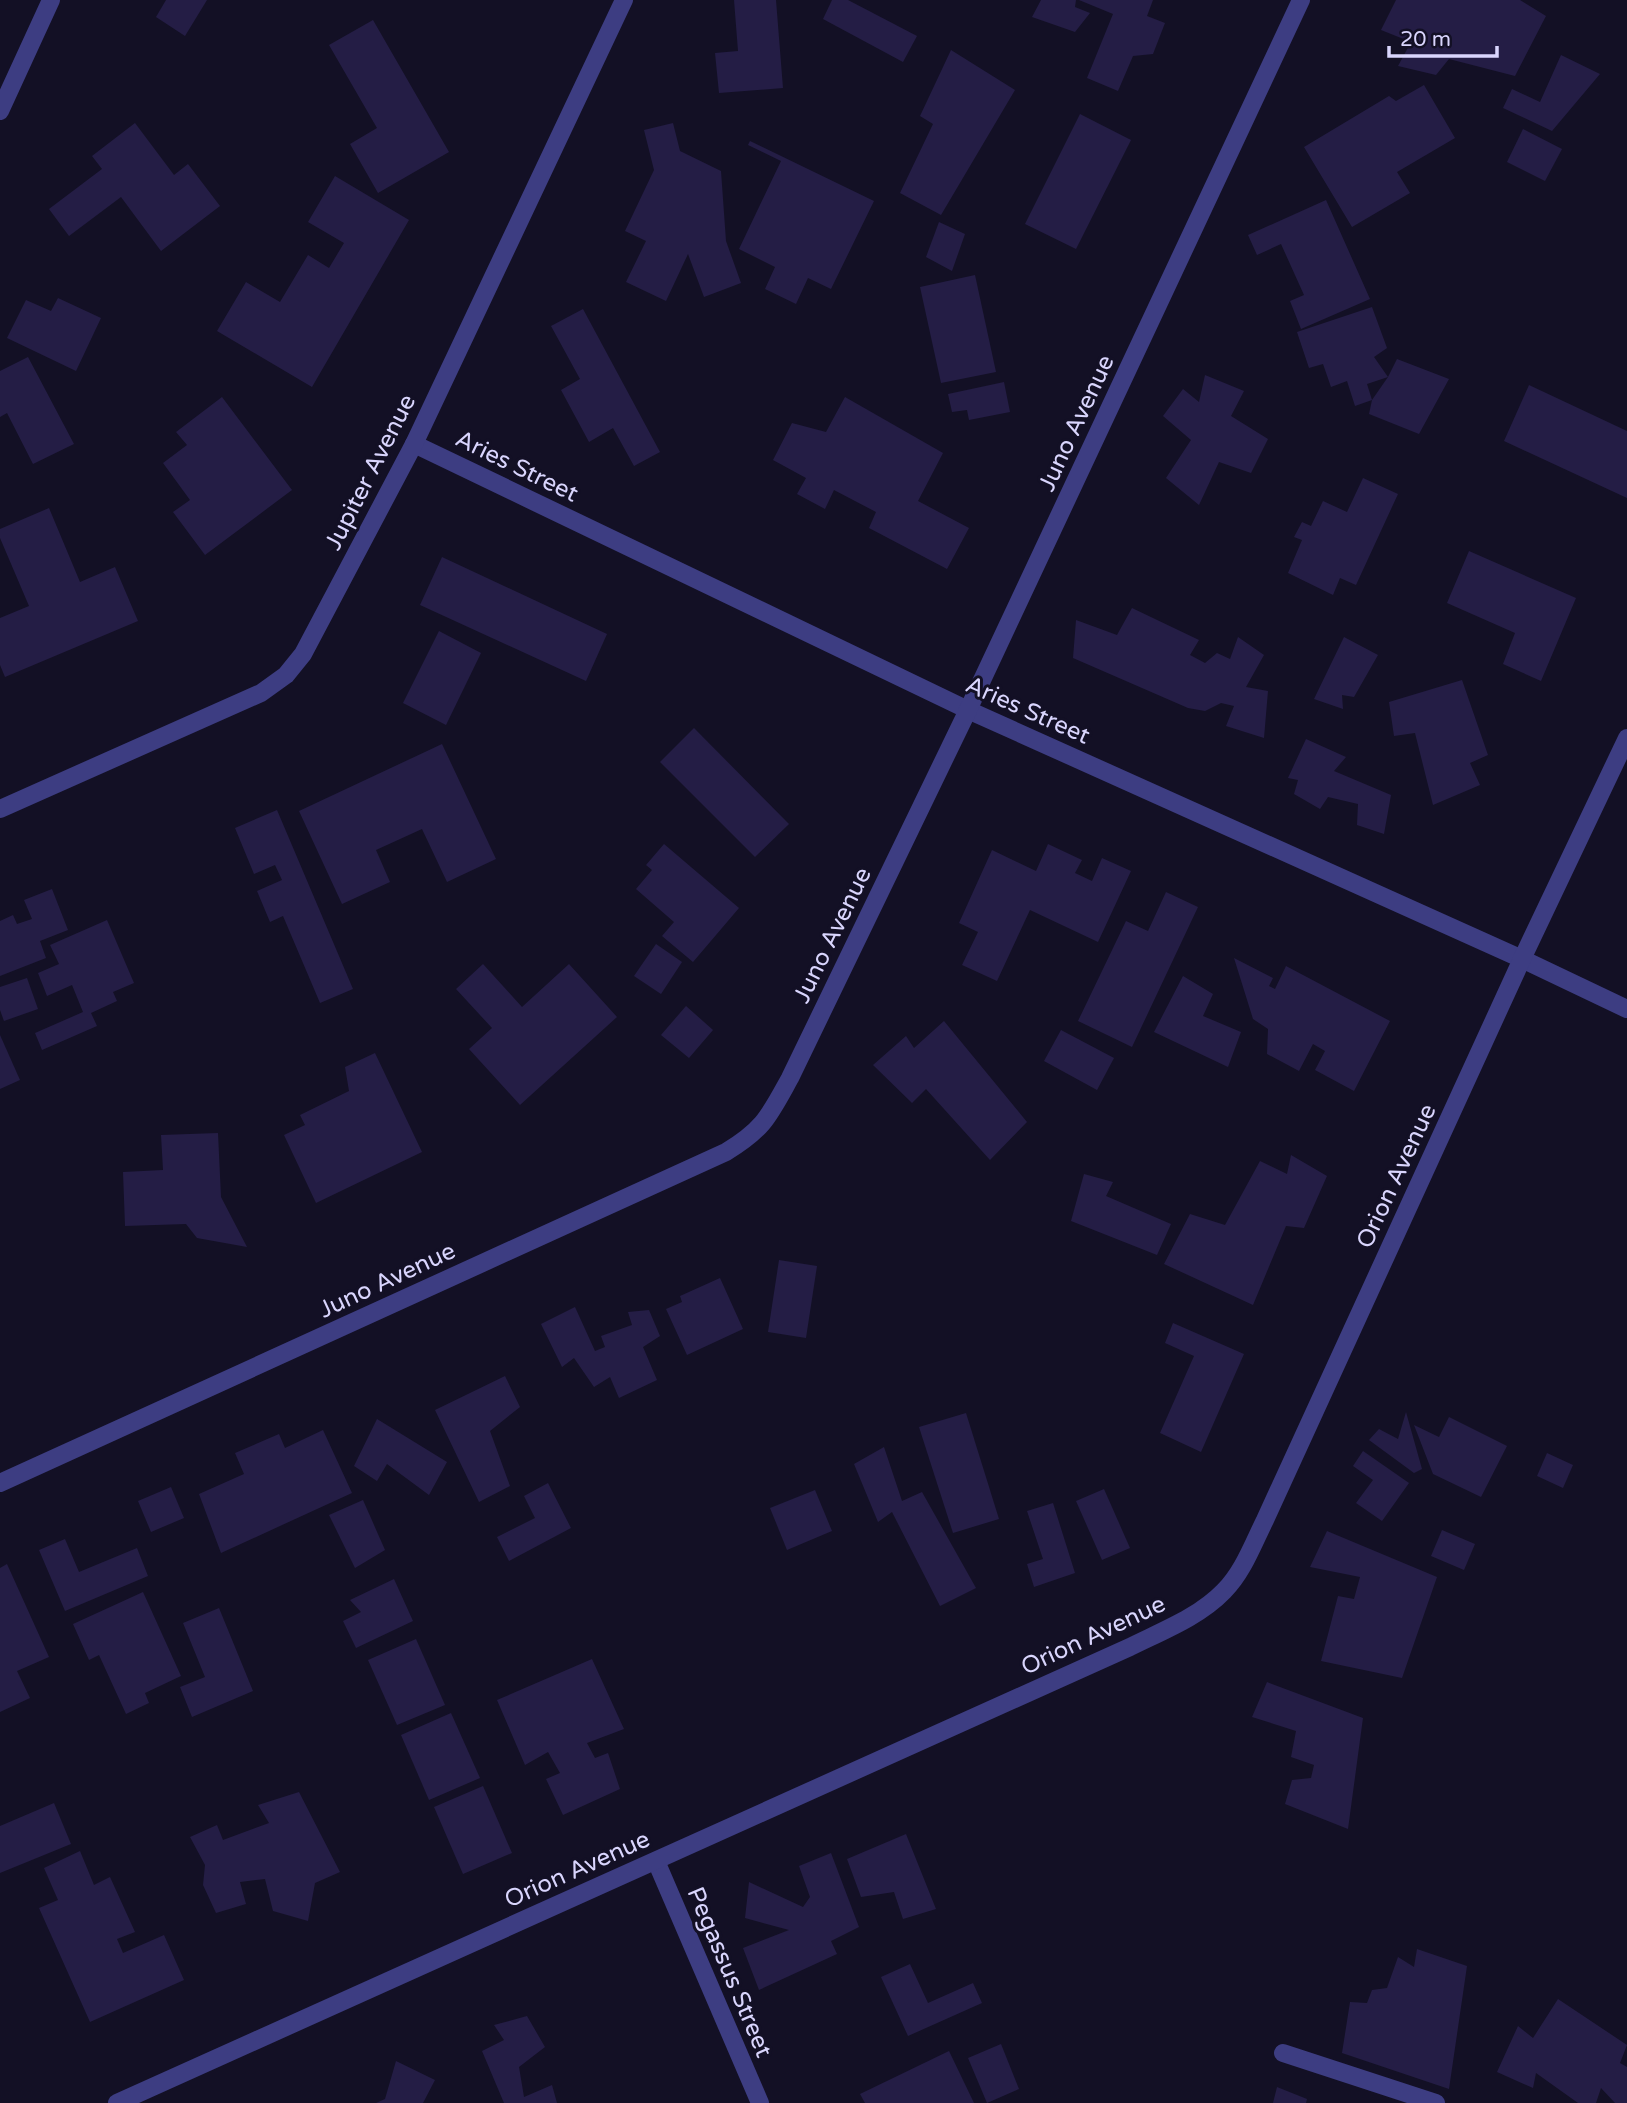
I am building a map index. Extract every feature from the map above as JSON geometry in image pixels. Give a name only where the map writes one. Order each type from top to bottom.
[{"type":"street","points":[[0,111],[51,0]]},
{"type":"street","name":"Jupiter Avenue","points":[[0,809],[261,692],[286,675],[303,654],[414,444],[624,0]]},
{"type":"street","name":"Juno Avenue","points":[[0,1483],[726,1153],[750,1137],[766,1121],[790,1078],[968,710],[1301,0]]},
{"type":"street","name":"Aries Street","points":[[414,444],[968,710],[1522,959],[1627,1009]]},
{"type":"street","name":"Orion Avenue","points":[[117,2103],[1130,1647],[1195,1614],[1224,1591],[1241,1567],[1265,1520],[1522,959],[1627,738]]},
{"type":"street","name":"Pegassus Street","points":[[656,1861],[760,2103]]},
{"type":"street","points":[[1283,2053],[1436,2103]]},
{"type":"building","points":[[166,0],[207,0],[185,36],[156,17]]},
{"type":"building","points":[[734,0],[776,0],[783,88],[719,93],[715,53],[738,51]]},
{"type":"building","points":[[832,0],[848,0],[917,36],[903,62],[823,19]]},
{"type":"building","points":[[1041,0],[1076,0],[1075,7],[1090,13],[1075,32],[1032,17]]},
{"type":"building","points":[[1079,0],[1153,0],[1147,16],[1165,23],[1153,54],[1133,56],[1118,91],[1087,78],[1113,14]]},
{"type":"building","points":[[1396,0],[1520,0],[1546,16],[1515,76],[1449,59],[1436,75],[1398,66],[1411,42],[1381,30]]},
{"type":"building","points":[[373,20],[449,152],[378,193],[350,144],[377,128],[329,45]]},
{"type":"building","points":[[951,50],[1015,90],[941,215],[900,193],[933,124],[920,116]]},
{"type":"building","points":[[1561,55],[1600,74],[1552,131],[1503,108],[1512,89],[1540,102]]},
{"type":"building","points":[[1424,85],[1455,138],[1397,172],[1410,193],[1352,227],[1304,147],[1389,96],[1396,101]]},
{"type":"building","points":[[1080,114],[1131,140],[1076,249],[1025,224]]},
{"type":"building","points":[[135,123],[174,175],[188,164],[220,206],[161,251],[121,197],[69,236],[49,209],[102,169],[92,156]]},
{"type":"building","points":[[673,123],[680,151],[721,171],[726,241],[741,283],[704,297],[688,254],[666,301],[626,282],[646,241],[625,231],[654,170],[644,130]]},
{"type":"building","points":[[1523,129],[1562,149],[1545,181],[1507,162]]},
{"type":"building","points":[[750,141],[874,201],[831,289],[808,278],[796,304],[765,289],[775,267],[739,249],[781,161],[748,145]]},
{"type":"building","points":[[335,176],[409,220],[312,387],[217,331],[246,282],[280,302],[308,255],[329,268],[344,243],[308,222]]},
{"type":"building","points":[[1326,200],[1370,299],[1301,329],[1290,301],[1304,295],[1281,244],[1257,255],[1248,235]]},
{"type":"building","points":[[939,222],[965,234],[952,271],[926,257]]},
{"type":"building","points":[[975,275],[996,372],[941,383],[920,287]]},
{"type":"building","points":[[58,298],[101,318],[76,371],[7,338],[26,300],[51,311]]},
{"type":"building","points":[[1372,307],[1387,348],[1374,357],[1388,377],[1367,384],[1372,400],[1355,406],[1347,381],[1331,387],[1323,364],[1309,368],[1297,332]]},
{"type":"building","points":[[583,309],[660,452],[634,466],[613,428],[589,442],[561,390],[580,379],[551,326]]},
{"type":"building","points":[[28,357],[74,444],[33,464],[7,413],[0,417],[0,371]]},
{"type":"building","points":[[1397,359],[1449,379],[1419,434],[1369,414],[1372,400]]},
{"type":"building","points":[[1205,375],[1244,391],[1231,416],[1268,439],[1251,473],[1219,462],[1199,505],[1166,478],[1191,440],[1163,416],[1183,389],[1199,402]]},
{"type":"building","points":[[1004,382],[1010,412],[969,420],[967,410],[952,412],[948,394]]},
{"type":"building","points":[[1529,385],[1627,431],[1627,498],[1504,441]]},
{"type":"building","points":[[222,397],[292,490],[205,555],[173,512],[190,500],[163,463],[187,445],[176,432]]},
{"type":"building","points":[[845,397],[943,453],[918,501],[969,528],[947,569],[869,528],[876,512],[834,490],[825,509],[797,494],[806,478],[773,460],[792,423],[826,432]]},
{"type":"building","points":[[1363,478],[1398,494],[1356,585],[1340,578],[1333,595],[1288,573],[1302,540],[1294,537],[1302,522],[1311,526],[1323,501],[1347,512]]},
{"type":"building","points":[[49,508],[80,582],[115,567],[138,621],[5,677],[0,665],[0,618],[29,606],[0,538],[0,529]]},
{"type":"building","points":[[1469,551],[1576,598],[1541,681],[1503,664],[1515,633],[1447,603]]},
{"type":"building","points":[[442,557],[607,634],[586,681],[420,605]]},
{"type":"building","points":[[1132,608],[1199,640],[1190,655],[1205,663],[1217,653],[1230,659],[1238,637],[1264,655],[1246,687],[1268,691],[1264,738],[1226,726],[1234,706],[1221,703],[1205,711],[1188,708],[1073,658],[1076,620],[1117,635]]},
{"type":"building","points":[[439,631],[481,653],[446,725],[403,703]]},
{"type":"building","points":[[1344,637],[1378,655],[1354,697],[1342,695],[1343,709],[1314,699]]},
{"type":"building","points":[[1462,680],[1488,755],[1470,763],[1480,785],[1433,805],[1415,733],[1394,736],[1389,702]]},
{"type":"building","points":[[694,728],[789,824],[755,857],[660,762]]},
{"type":"building","points":[[1306,739],[1346,757],[1334,771],[1391,795],[1384,834],[1357,825],[1358,804],[1328,797],[1320,809],[1294,794],[1298,780],[1288,778]]},
{"type":"building","points":[[442,744],[496,859],[447,882],[422,829],[376,850],[390,882],[342,904],[299,811]]},
{"type":"building","points":[[277,810],[353,989],[320,1003],[283,916],[270,922],[257,891],[282,880],[275,865],[254,874],[235,828]]},
{"type":"building","points":[[664,844],[739,908],[693,962],[662,936],[674,922],[636,889],[652,870],[646,865]]},
{"type":"building","points":[[1048,844],[1082,860],[1075,873],[1092,881],[1102,858],[1131,871],[1098,942],[1030,910],[997,981],[962,965],[978,932],[959,923],[992,850],[1036,871]]},
{"type":"building","points":[[52,889],[68,930],[40,941],[46,958],[0,976],[0,921],[13,915],[17,924],[32,919],[24,900]]},
{"type":"building","points":[[1166,892],[1198,907],[1132,1047],[1078,1021],[1126,921],[1148,931]]},
{"type":"building","points":[[107,920],[134,983],[113,992],[117,1001],[91,1013],[97,1026],[42,1050],[35,1033],[83,1012],[72,985],[47,996],[38,973],[59,964],[50,945]]},
{"type":"building","points":[[656,944],[682,962],[661,994],[634,976]]},
{"type":"building","points":[[1234,958],[1273,978],[1269,986],[1275,989],[1286,966],[1390,1021],[1354,1091],[1315,1070],[1325,1051],[1313,1044],[1299,1071],[1267,1054],[1268,1029],[1253,1019]]},
{"type":"building","points":[[483,964],[522,1007],[569,964],[617,1017],[520,1105],[469,1049],[492,1028],[456,989]]},
{"type":"building","points":[[1183,976],[1213,994],[1203,1016],[1241,1032],[1228,1067],[1154,1032]]},
{"type":"building","points":[[27,978],[38,1009],[4,1021],[0,1010],[0,987]]},
{"type":"building","points":[[686,1006],[713,1030],[689,1058],[661,1035]]},
{"type":"building","points":[[944,1021],[1027,1122],[990,1160],[926,1089],[912,1103],[873,1065],[906,1036],[914,1048]]},
{"type":"building","points":[[1061,1030],[1114,1058],[1097,1090],[1044,1061]]},
{"type":"building","points":[[0,1035],[20,1080],[0,1089]]},
{"type":"building","points":[[375,1053],[422,1152],[316,1203],[284,1135],[305,1125],[300,1115],[349,1091],[345,1067]]},
{"type":"building","points":[[218,1133],[221,1197],[247,1247],[197,1238],[186,1224],[125,1226],[123,1172],[163,1170],[161,1135]]},
{"type":"building","points":[[1291,1155],[1327,1176],[1304,1228],[1286,1226],[1253,1305],[1164,1264],[1190,1214],[1225,1225],[1260,1161],[1287,1174]]},
{"type":"building","points":[[1084,1174],[1113,1182],[1106,1196],[1171,1224],[1157,1255],[1071,1221]]},
{"type":"building","points":[[779,1260],[817,1266],[806,1338],[768,1332]]},
{"type":"building","points":[[720,1278],[743,1329],[687,1355],[666,1309],[682,1302],[680,1296]]},
{"type":"building","points":[[575,1307],[595,1351],[605,1347],[601,1336],[632,1325],[628,1312],[649,1310],[660,1336],[643,1347],[657,1380],[619,1398],[610,1377],[594,1387],[574,1358],[562,1367],[541,1324]]},
{"type":"building","points":[[1173,1323],[1244,1354],[1201,1452],[1160,1433],[1194,1356],[1165,1343]]},
{"type":"building","points":[[505,1376],[520,1407],[490,1431],[510,1486],[479,1502],[435,1410]]},
{"type":"building","points":[[1406,1412],[1422,1469],[1414,1473],[1369,1440],[1379,1429],[1398,1439]]},
{"type":"building","points":[[966,1413],[999,1519],[953,1533],[919,1427]]},
{"type":"building","points":[[1449,1417],[1507,1446],[1481,1497],[1433,1474],[1414,1425],[1439,1437]]},
{"type":"building","points":[[377,1419],[447,1462],[429,1495],[387,1464],[377,1481],[354,1466]]},
{"type":"building","points":[[323,1430],[352,1493],[221,1553],[199,1494],[244,1474],[235,1453],[279,1434],[285,1448]]},
{"type":"building","points":[[884,1447],[902,1501],[922,1492],[976,1588],[940,1606],[892,1512],[878,1522],[854,1464]]},
{"type":"building","points":[[1363,1451],[1409,1483],[1382,1521],[1356,1503],[1373,1480],[1353,1466]]},
{"type":"building","points":[[1547,1453],[1573,1465],[1563,1488],[1537,1476]]},
{"type":"building","points":[[548,1483],[571,1528],[509,1561],[497,1537],[535,1518],[524,1496]]},
{"type":"building","points":[[171,1487],[184,1518],[151,1532],[138,1501]]},
{"type":"building","points":[[1104,1489],[1130,1548],[1102,1560],[1076,1501]]},
{"type":"building","points":[[815,1490],[832,1531],[787,1550],[770,1508]]},
{"type":"building","points":[[363,1500],[385,1550],[355,1568],[329,1515]]},
{"type":"building","points":[[1053,1503],[1075,1573],[1034,1587],[1027,1564],[1043,1559],[1027,1511]]},
{"type":"building","points":[[1442,1530],[1475,1544],[1464,1570],[1431,1556]]},
{"type":"building","points":[[1327,1531],[1437,1577],[1402,1678],[1321,1661],[1338,1596],[1354,1599],[1360,1577],[1310,1567]]},
{"type":"building","points":[[65,1539],[79,1572],[137,1548],[148,1576],[65,1611],[39,1550]]},
{"type":"building","points":[[7,1564],[49,1657],[17,1671],[30,1698],[0,1712],[0,1568]]},
{"type":"building","points":[[394,1579],[413,1621],[356,1648],[343,1621],[361,1612],[350,1600]]},
{"type":"building","points":[[143,1592],[181,1676],[145,1693],[149,1703],[126,1714],[99,1655],[89,1660],[73,1624]]},
{"type":"building","points":[[219,1608],[253,1691],[192,1717],[180,1687],[205,1677],[183,1623]]},
{"type":"building","points":[[416,1639],[445,1705],[397,1725],[368,1660]]},
{"type":"building","points":[[592,1659],[624,1729],[587,1743],[595,1758],[608,1753],[620,1789],[563,1815],[546,1779],[560,1773],[548,1752],[525,1765],[497,1700]]},
{"type":"building","points":[[1267,1682],[1363,1718],[1348,1829],[1285,1804],[1292,1780],[1311,1778],[1314,1765],[1291,1757],[1296,1731],[1252,1717]]},
{"type":"building","points":[[451,1713],[480,1778],[429,1800],[401,1735]]},
{"type":"building","points":[[483,1786],[512,1853],[463,1874],[434,1807]]},
{"type":"building","points":[[299,1792],[340,1872],[315,1883],[308,1921],[273,1911],[265,1879],[240,1882],[246,1904],[216,1913],[203,1885],[205,1865],[190,1837],[217,1825],[223,1840],[269,1823],[258,1805]]},
{"type":"building","points":[[54,1803],[71,1844],[0,1873],[0,1826]]},
{"type":"building","points":[[906,1834],[936,1909],[903,1919],[894,1892],[861,1897],[847,1859]]},
{"type":"building","points":[[80,1851],[94,1885],[110,1877],[135,1932],[117,1939],[123,1953],[164,1935],[184,1980],[90,2022],[39,1908],[58,1900],[44,1868]]},
{"type":"building","points":[[831,1853],[859,1927],[831,1941],[837,1954],[759,1990],[743,1948],[789,1930],[745,1918],[749,1882],[803,1907],[810,1897],[799,1866]]},
{"type":"building","points":[[1417,1949],[1467,1966],[1449,2089],[1342,2053],[1350,2002],[1367,2003],[1372,1990],[1387,1988],[1398,1957],[1414,1967]]},
{"type":"building","points":[[910,1964],[928,2003],[973,1983],[982,2003],[908,2036],[881,1977]]},
{"type":"building","points":[[1558,1999],[1627,2045],[1620,2063],[1627,2067],[1627,2103],[1615,2103],[1601,2088],[1596,2103],[1578,2103],[1536,2073],[1533,2088],[1497,2072],[1518,2026],[1533,2038]]},
{"type":"building","points":[[527,2016],[545,2047],[519,2067],[524,2097],[552,2085],[557,2103],[504,2103],[482,2051],[504,2040],[494,2025]]},
{"type":"building","points":[[1001,2044],[1019,2089],[987,2103],[968,2058]]},
{"type":"building","points":[[949,2051],[974,2103],[865,2103],[860,2094]]},
{"type":"building","points":[[396,2061],[435,2080],[423,2103],[376,2103],[385,2099]]},
{"type":"building","points":[[1277,2087],[1307,2099],[1306,2103],[1273,2103]]}]
